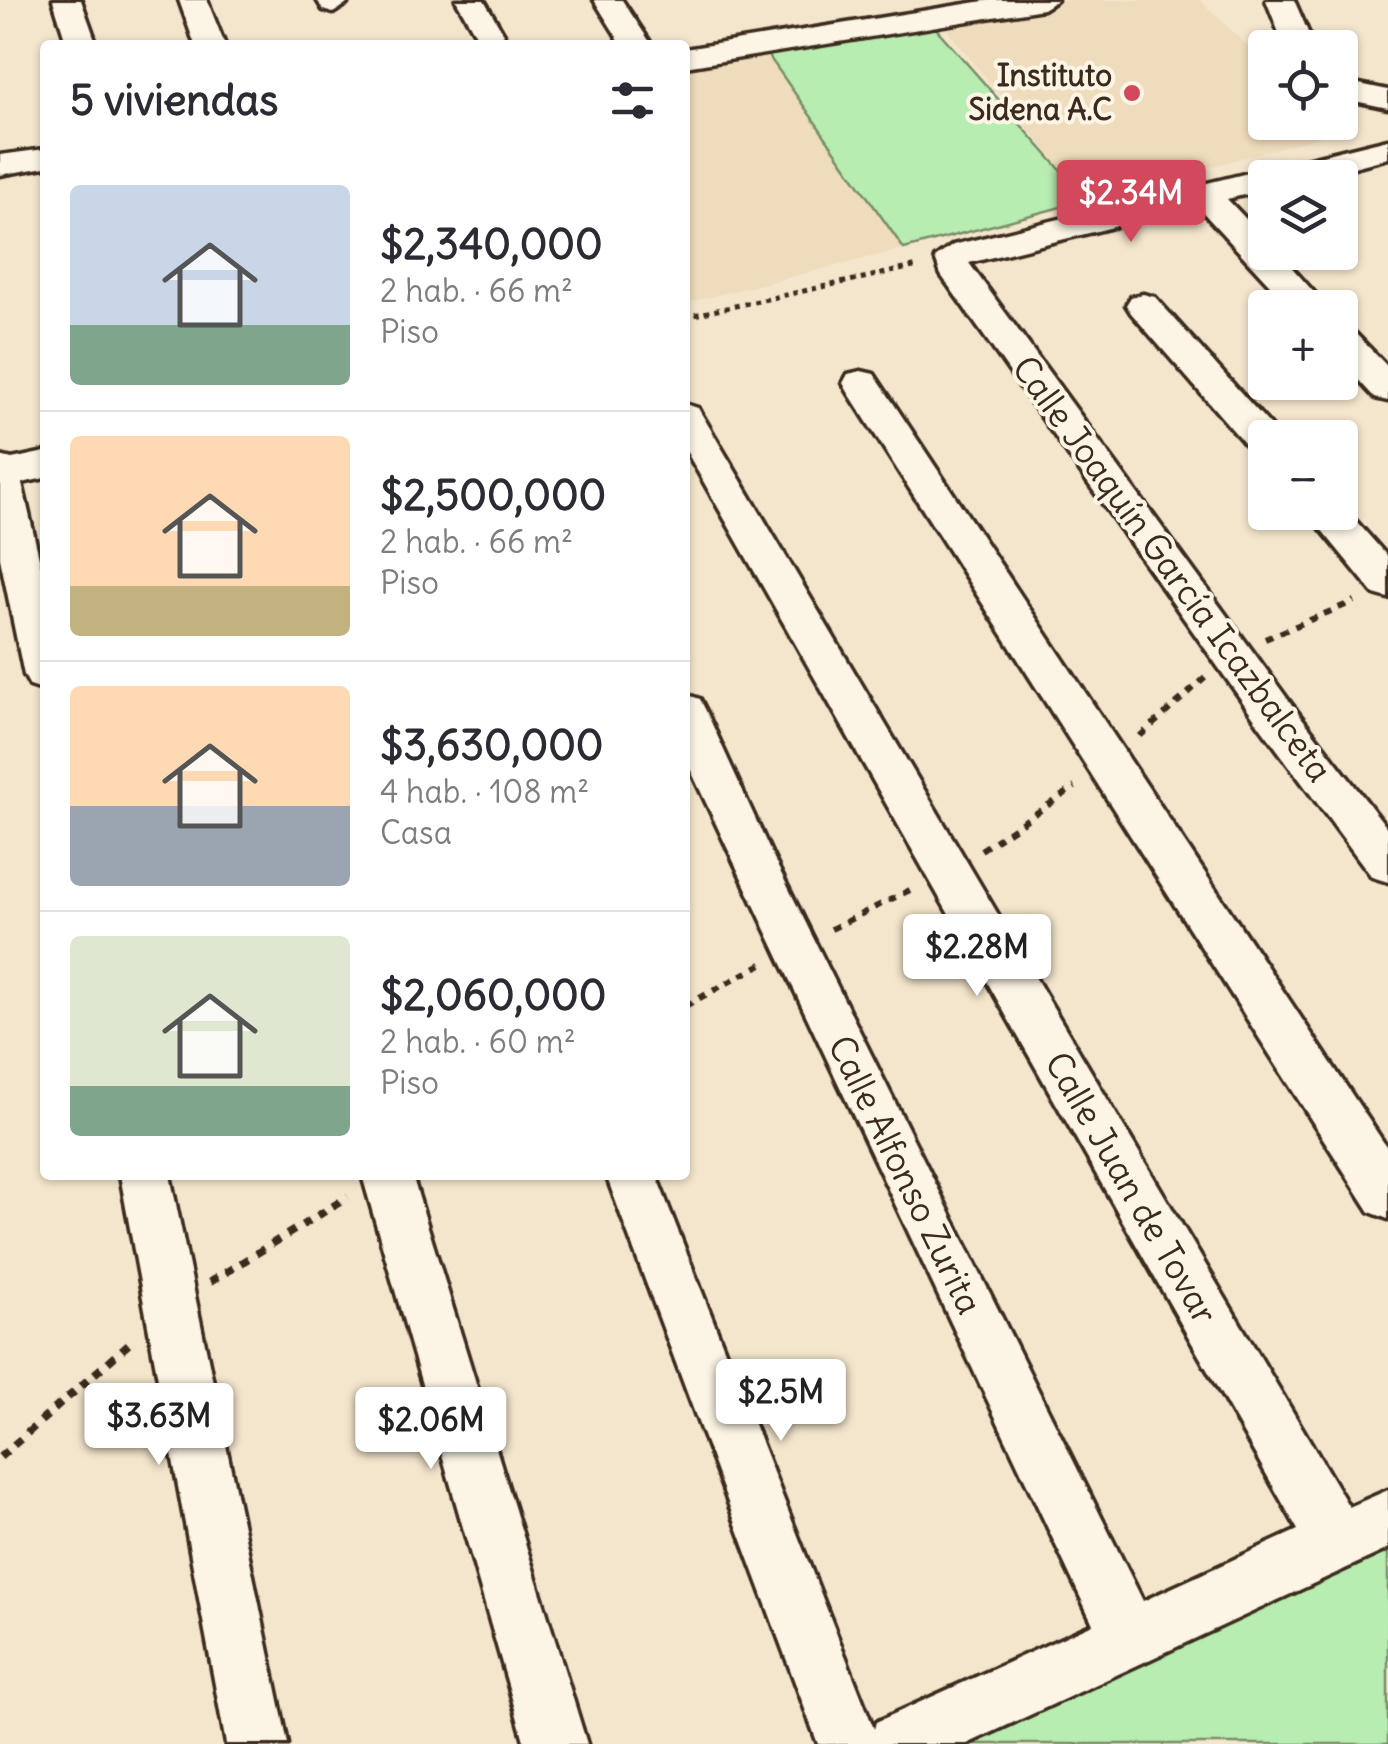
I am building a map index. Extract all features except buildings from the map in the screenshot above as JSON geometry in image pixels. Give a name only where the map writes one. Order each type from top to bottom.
[{"type":"street","points":[[67,0],[80,40]]},
{"type":"street","points":[[193,0],[208,40]]},
{"type":"street","points":[[470,0],[489,34]]},
{"type":"street","points":[[608,0],[635,40]]},
{"type":"street","points":[[690,57],[1043,0]]},
{"type":"street","points":[[1280,0],[1292,30]]},
{"type":"street","points":[[1358,93],[1388,99]]},
{"type":"street","points":[[1342,160],[1388,148]]},
{"type":"street","points":[[0,165],[40,159]]},
{"type":"street","points":[[955,266],[1248,184]]},
{"type":"street","points":[[1205,195],[1294,290]]},
{"type":"street","name":"Calle Joaquín García Icazbalceta","points":[[955,266],[1231,654],[1388,863]]},
{"type":"street","points":[[1144,304],[1248,423]]},
{"type":"street","points":[[1358,357],[1388,389]]},
{"type":"street","points":[[861,383],[1388,1194]]},
{"type":"street","name":"Calle Juan de Tovar","points":[[690,425],[1362,1531]]},
{"type":"street","points":[[40,465],[0,473],[40,629]]},
{"type":"street","points":[[1338,530],[1379,589]]},
{"type":"street","name":"Calle Alfonso Zurita","points":[[690,722],[752,859],[1130,1637]]},
{"type":"street","points":[[146,1180],[257,1744]]},
{"type":"street","points":[[388,1180],[556,1744]]},
{"type":"street","points":[[634,1180],[849,1744]]},
{"type":"street","points":[[898,1744],[1362,1531]]},
{"type":"path","points":[[690,316],[955,266]]},
{"type":"path","points":[[1231,654],[1379,589]]},
{"type":"shaded area","name":"Instituto Sidena A.C","points":[[1045,0],[1200,0],[1248,47],[1248,140],[1308,140],[1087,200],[936,17]]},
{"type":"shaded area","points":[[761,45],[904,249],[690,302],[690,55]]},
{"type":"green space","points":[[926,17],[1087,200],[904,249],[761,45]]},
{"type":"green space","points":[[1388,1529],[1388,1744],[920,1744]]},
{"type":"place","name":"Instituto Sidena A.C","points":[[1132,93]]}]
